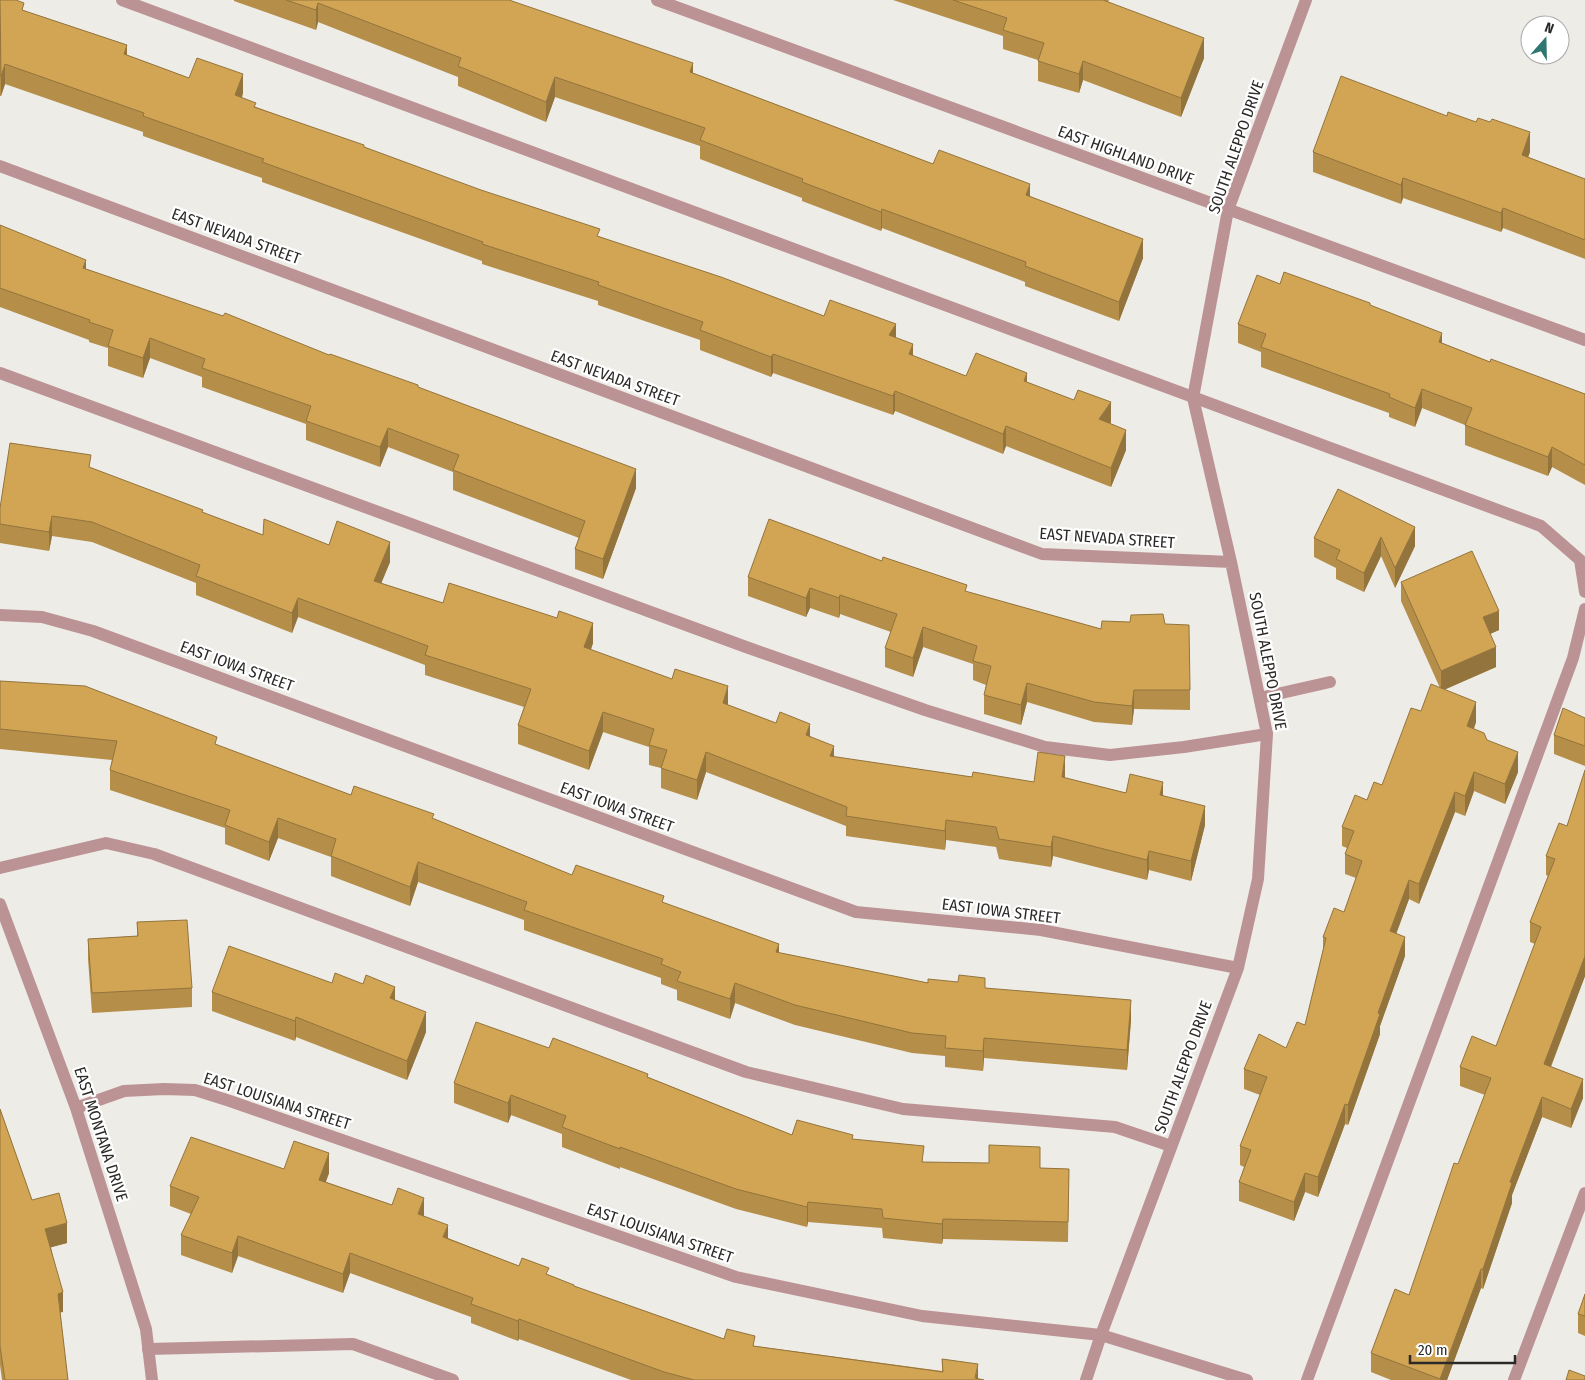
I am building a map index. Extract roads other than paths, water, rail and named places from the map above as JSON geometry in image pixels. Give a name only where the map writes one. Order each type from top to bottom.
[{"type":"street","points":[[122,0],[1541,526],[1580,560],[1585,592]]},
{"type":"street","name":"EAST HIGHLAND DRIVE","points":[[657,0],[1585,340]]},
{"type":"street","name":"SOUTH ALEPPO DRIVE","points":[[1086,1380],[1101,1335],[1238,968],[1258,879],[1267,734],[1231,562],[1193,398],[1228,210],[1306,0]]},
{"type":"street","name":"EAST NEVADA STREET","points":[[0,166],[1042,554],[1231,562]]},
{"type":"street","points":[[0,373],[755,650],[925,710],[1045,747],[1110,755],[1184,748],[1267,734]]},
{"type":"street","points":[[1308,1380],[1573,658],[1585,609]]},
{"type":"street","name":"EAST IOWA STREET","points":[[0,615],[42,617],[93,631],[856,912],[1041,930],[1238,968]]},
{"type":"street","points":[[1260,698],[1330,682]]},
{"type":"street","points":[[0,868],[106,843],[154,854],[746,1072],[903,1109],[1115,1127],[1171,1146]]},
{"type":"street","name":"EAST MONTANA DRIVE","points":[[0,904],[76,1108],[146,1329],[152,1380]]},
{"type":"street","name":"EAST LOUISIANA STREET","points":[[76,1108],[124,1092],[164,1089],[196,1090],[230,1100],[736,1277],[922,1316],[1101,1335],[1246,1380]]},
{"type":"street","points":[[1514,1380],[1585,1193]]},
{"type":"street","points":[[148,1349],[353,1344],[453,1380]]}]
